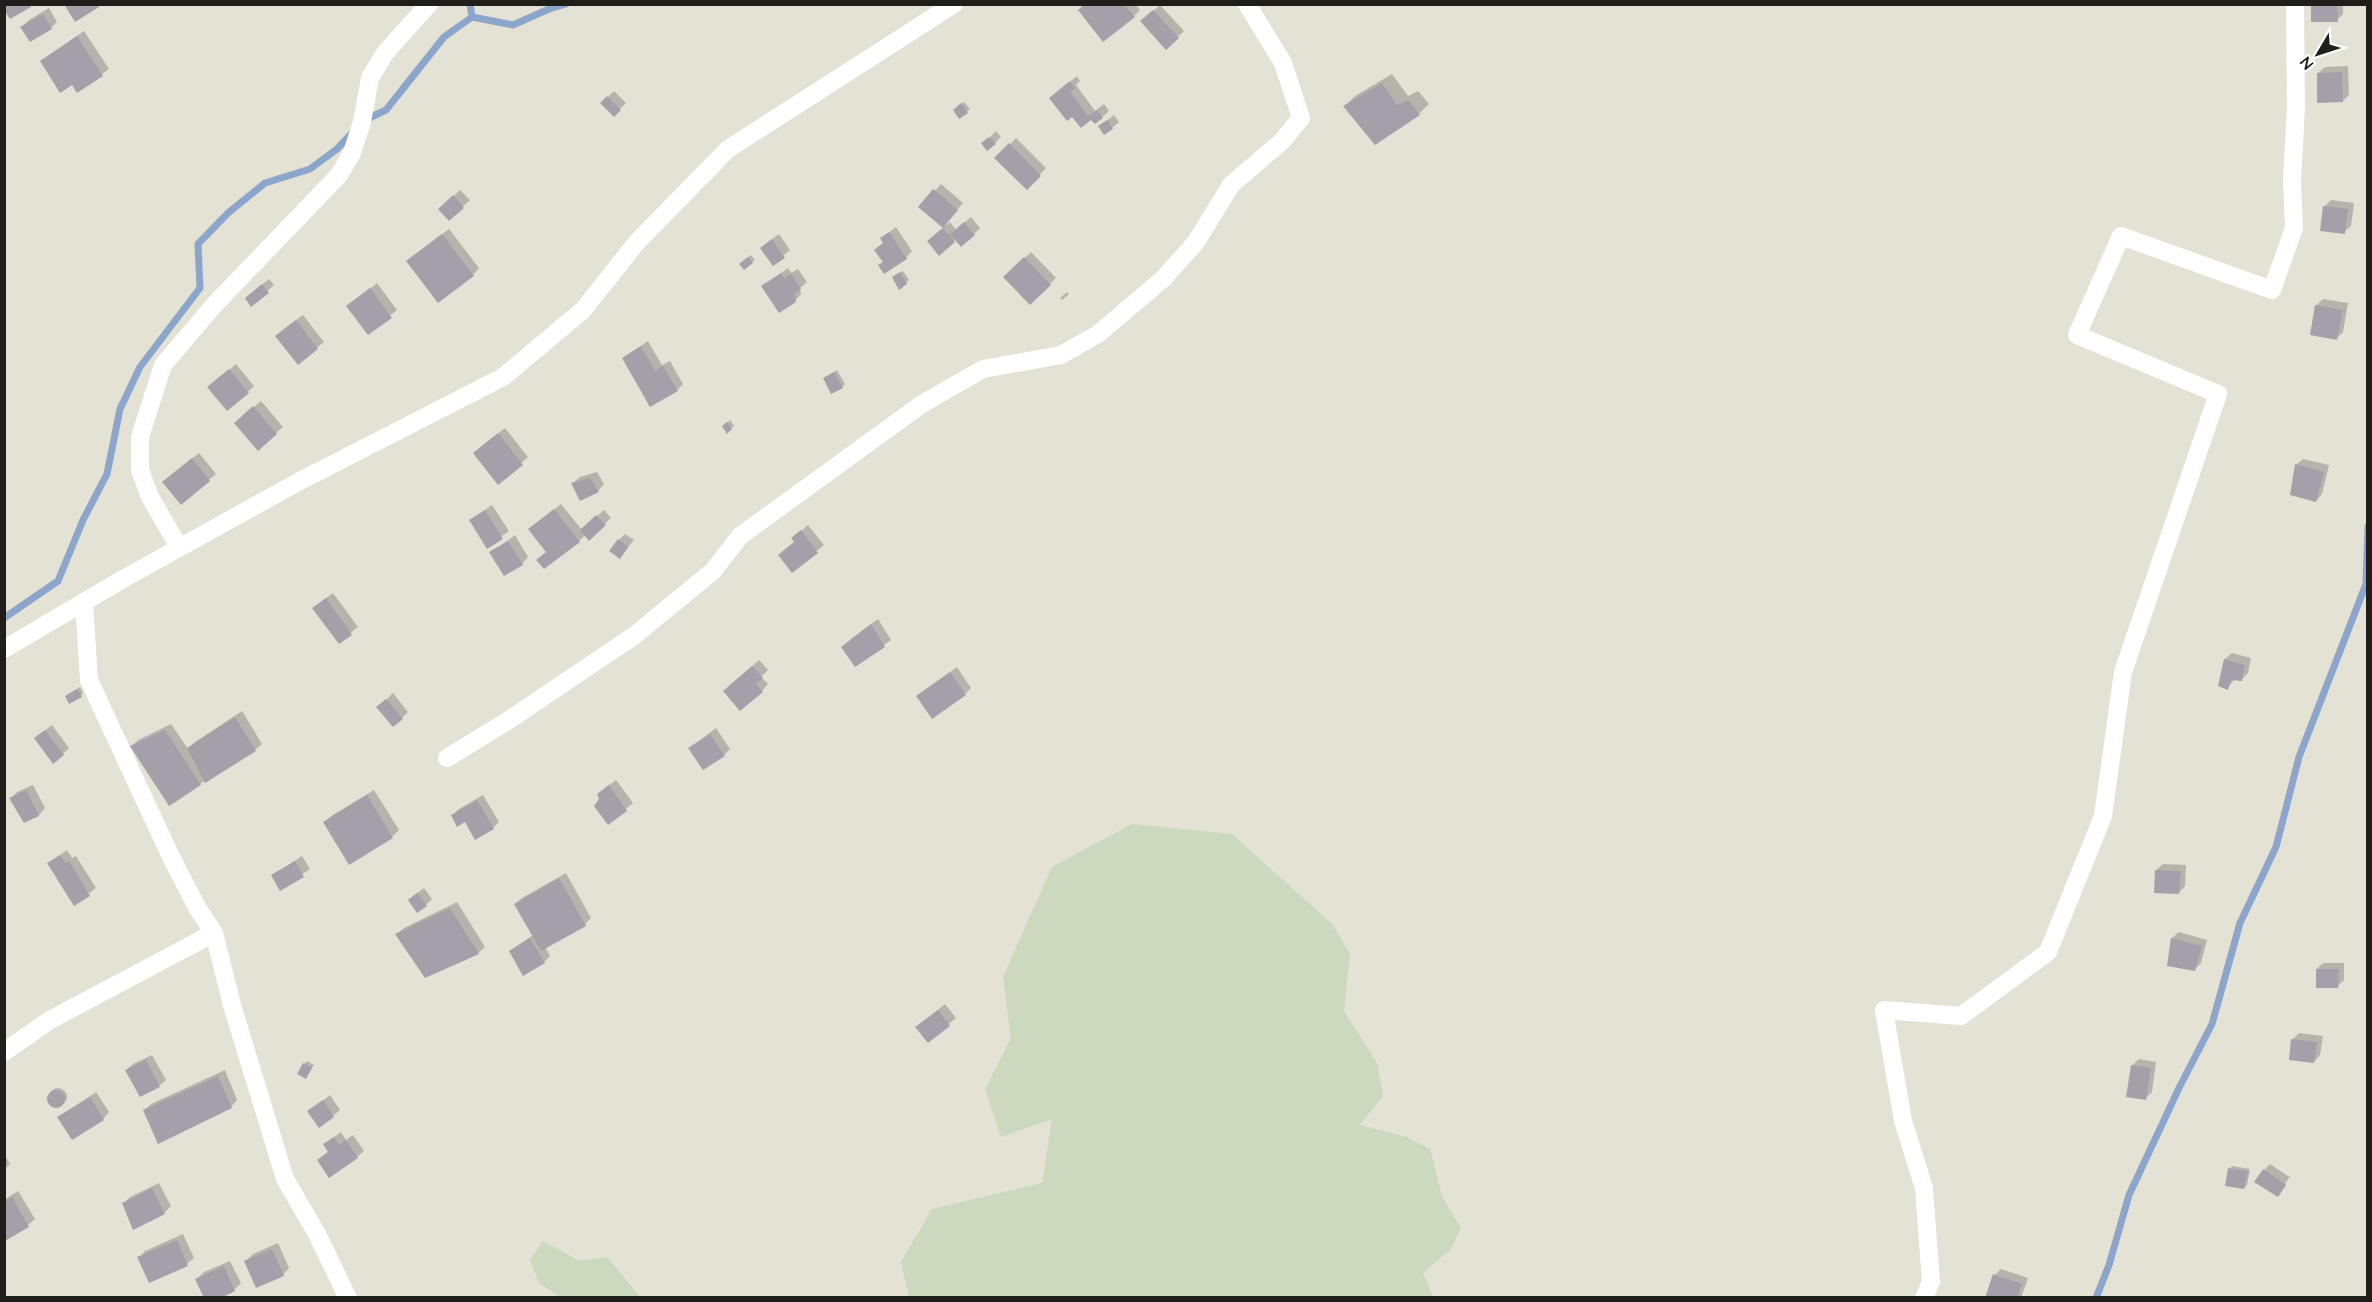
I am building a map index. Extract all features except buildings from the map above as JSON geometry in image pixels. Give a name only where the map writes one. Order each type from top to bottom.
[{"type":"street","points":[[179,548],[150,497],[140,470],[140,437],[163,365],[215,304],[339,175],[352,153],[362,122],[370,78],[385,53],[429,4]]},
{"type":"street","points":[[4,649],[298,482],[503,377],[583,310],[638,242],[728,149],[954,4]]},
{"type":"street","points":[[447,758],[509,720],[635,635],[713,572],[740,536],[897,421],[983,369],[1061,355],[1098,334],[1163,279],[1196,242],[1231,185],[1282,141],[1301,118],[1283,63],[1247,4]]},
{"type":"street","points":[[1924,1298],[1931,1282],[1924,1188],[1903,1121],[1884,1010],[1961,1016],[2048,952],[2103,816],[2123,672],[2218,394],[2077,335],[2121,236],[2272,290],[2294,228],[2292,181],[2296,108],[2295,4]]},
{"type":"street","points":[[84,602],[89,680],[171,857],[198,909],[214,933],[232,1005],[285,1179],[317,1233],[348,1298]]},
{"type":"street","points":[[4,1052],[50,1020],[214,933]]},
{"type":"green space","points":[[1132,824],[1232,834],[1332,924],[1350,954],[1344,1011],[1377,1063],[1383,1096],[1360,1125],[1407,1137],[1430,1149],[1442,1197],[1461,1228],[1451,1249],[1423,1273],[1433,1297],[909,1297],[901,1262],[932,1209],[1042,1183],[1052,1119],[1001,1137],[985,1089],[1011,1038],[1003,977],[1052,867]]},
{"type":"green space","points":[[543,1241],[580,1261],[607,1257],[640,1297],[560,1297],[539,1283],[530,1260]]},
{"type":"waterway","points":[[365,120],[386,110],[444,37],[472,17],[470,4]]},
{"type":"waterway","points":[[472,17],[513,25],[566,4]]},
{"type":"waterway","points":[[4,618],[58,581],[83,520],[107,474],[120,409],[140,367],[200,288],[198,244],[228,213],[265,183],[310,169],[337,149],[353,132]]},
{"type":"waterway","points":[[2096,1298],[2109,1265],[2129,1195],[2212,1024],[2240,923],[2276,847],[2299,757],[2366,584],[2368,527]]}]
